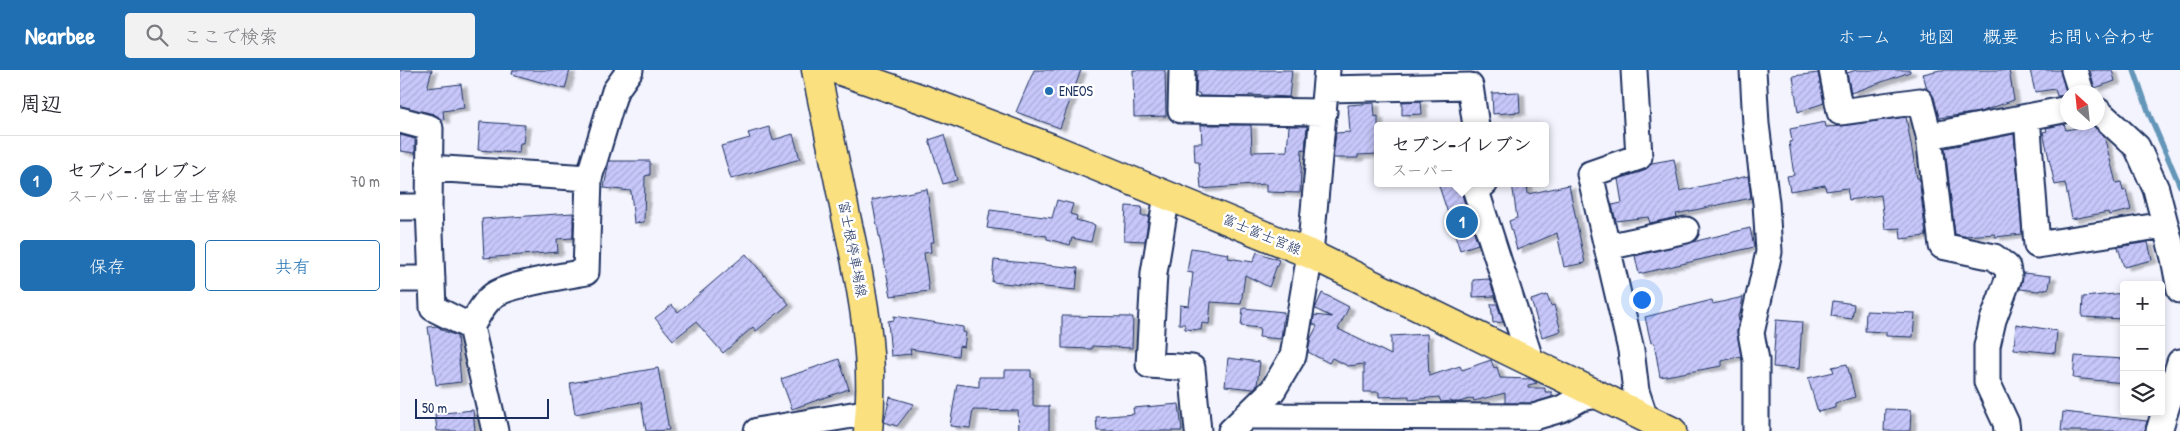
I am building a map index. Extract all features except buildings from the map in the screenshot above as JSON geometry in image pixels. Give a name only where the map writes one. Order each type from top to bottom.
[{"type":"main road","name":"富士根停車場線","points":[[816,70],[856,258],[867,323],[871,369],[869,422]]},
{"type":"main road","name":"富士富士宮線","points":[[838,70],[925,100],[1168,195],[1310,254],[1659,426]]},
{"type":"street","points":[[495,431],[471,327],[479,312],[494,295],[518,286],[586,272],[589,178],[615,91],[630,70]]},
{"type":"street","points":[[1182,70],[1181,110],[1326,90],[1470,86],[1475,122]]},
{"type":"street","points":[[1634,70],[1639,157],[1590,174],[1631,350],[1636,392],[1659,426]]},
{"type":"street","points":[[1753,70],[1756,124],[1766,203],[1769,252],[1751,333],[1756,360],[1756,431]]},
{"type":"street","points":[[1832,70],[1840,112],[1920,102],[1929,136],[1942,246],[1994,258],[2007,267],[2010,277],[1993,320],[1989,337],[1986,382],[2006,423],[2007,431]]},
{"type":"street","points":[[2074,70],[2079,85]]},
{"type":"street","points":[[1239,423],[1273,390],[1292,356],[1310,254],[1326,90]]},
{"type":"street","points":[[1929,136],[2060,111]]},
{"type":"street","points":[[2027,117],[2037,245],[2165,225]]},
{"type":"street","points":[[2105,117],[2137,147],[2156,189],[2180,290]]},
{"type":"street","points":[[400,120],[430,128],[429,207],[433,308],[471,327]]},
{"type":"street","points":[[429,168],[589,178]]},
{"type":"street","points":[[1480,187],[1476,191],[1531,362]]},
{"type":"street","points":[[1168,195],[1154,273],[1149,365],[1192,368],[1198,431]]},
{"type":"street","points":[[400,207],[429,207]]},
{"type":"street","points":[[1607,247],[1686,230]]},
{"type":"street","points":[[400,279],[432,279]]},
{"type":"street","points":[[2159,431],[2180,362]]},
{"type":"street","points":[[1239,423],[1534,424],[1581,398],[1599,395]]},
{"type":"street","points":[[757,431],[869,422]]},
{"type":"waterway","points":[[2134,70],[2150,116],[2180,186]]},
{"type":"place","name":"ENEOS","points":[[1049,91]]},
{"type":"place","name":"セブン-イレブン","points":[[1462,222]]}]
